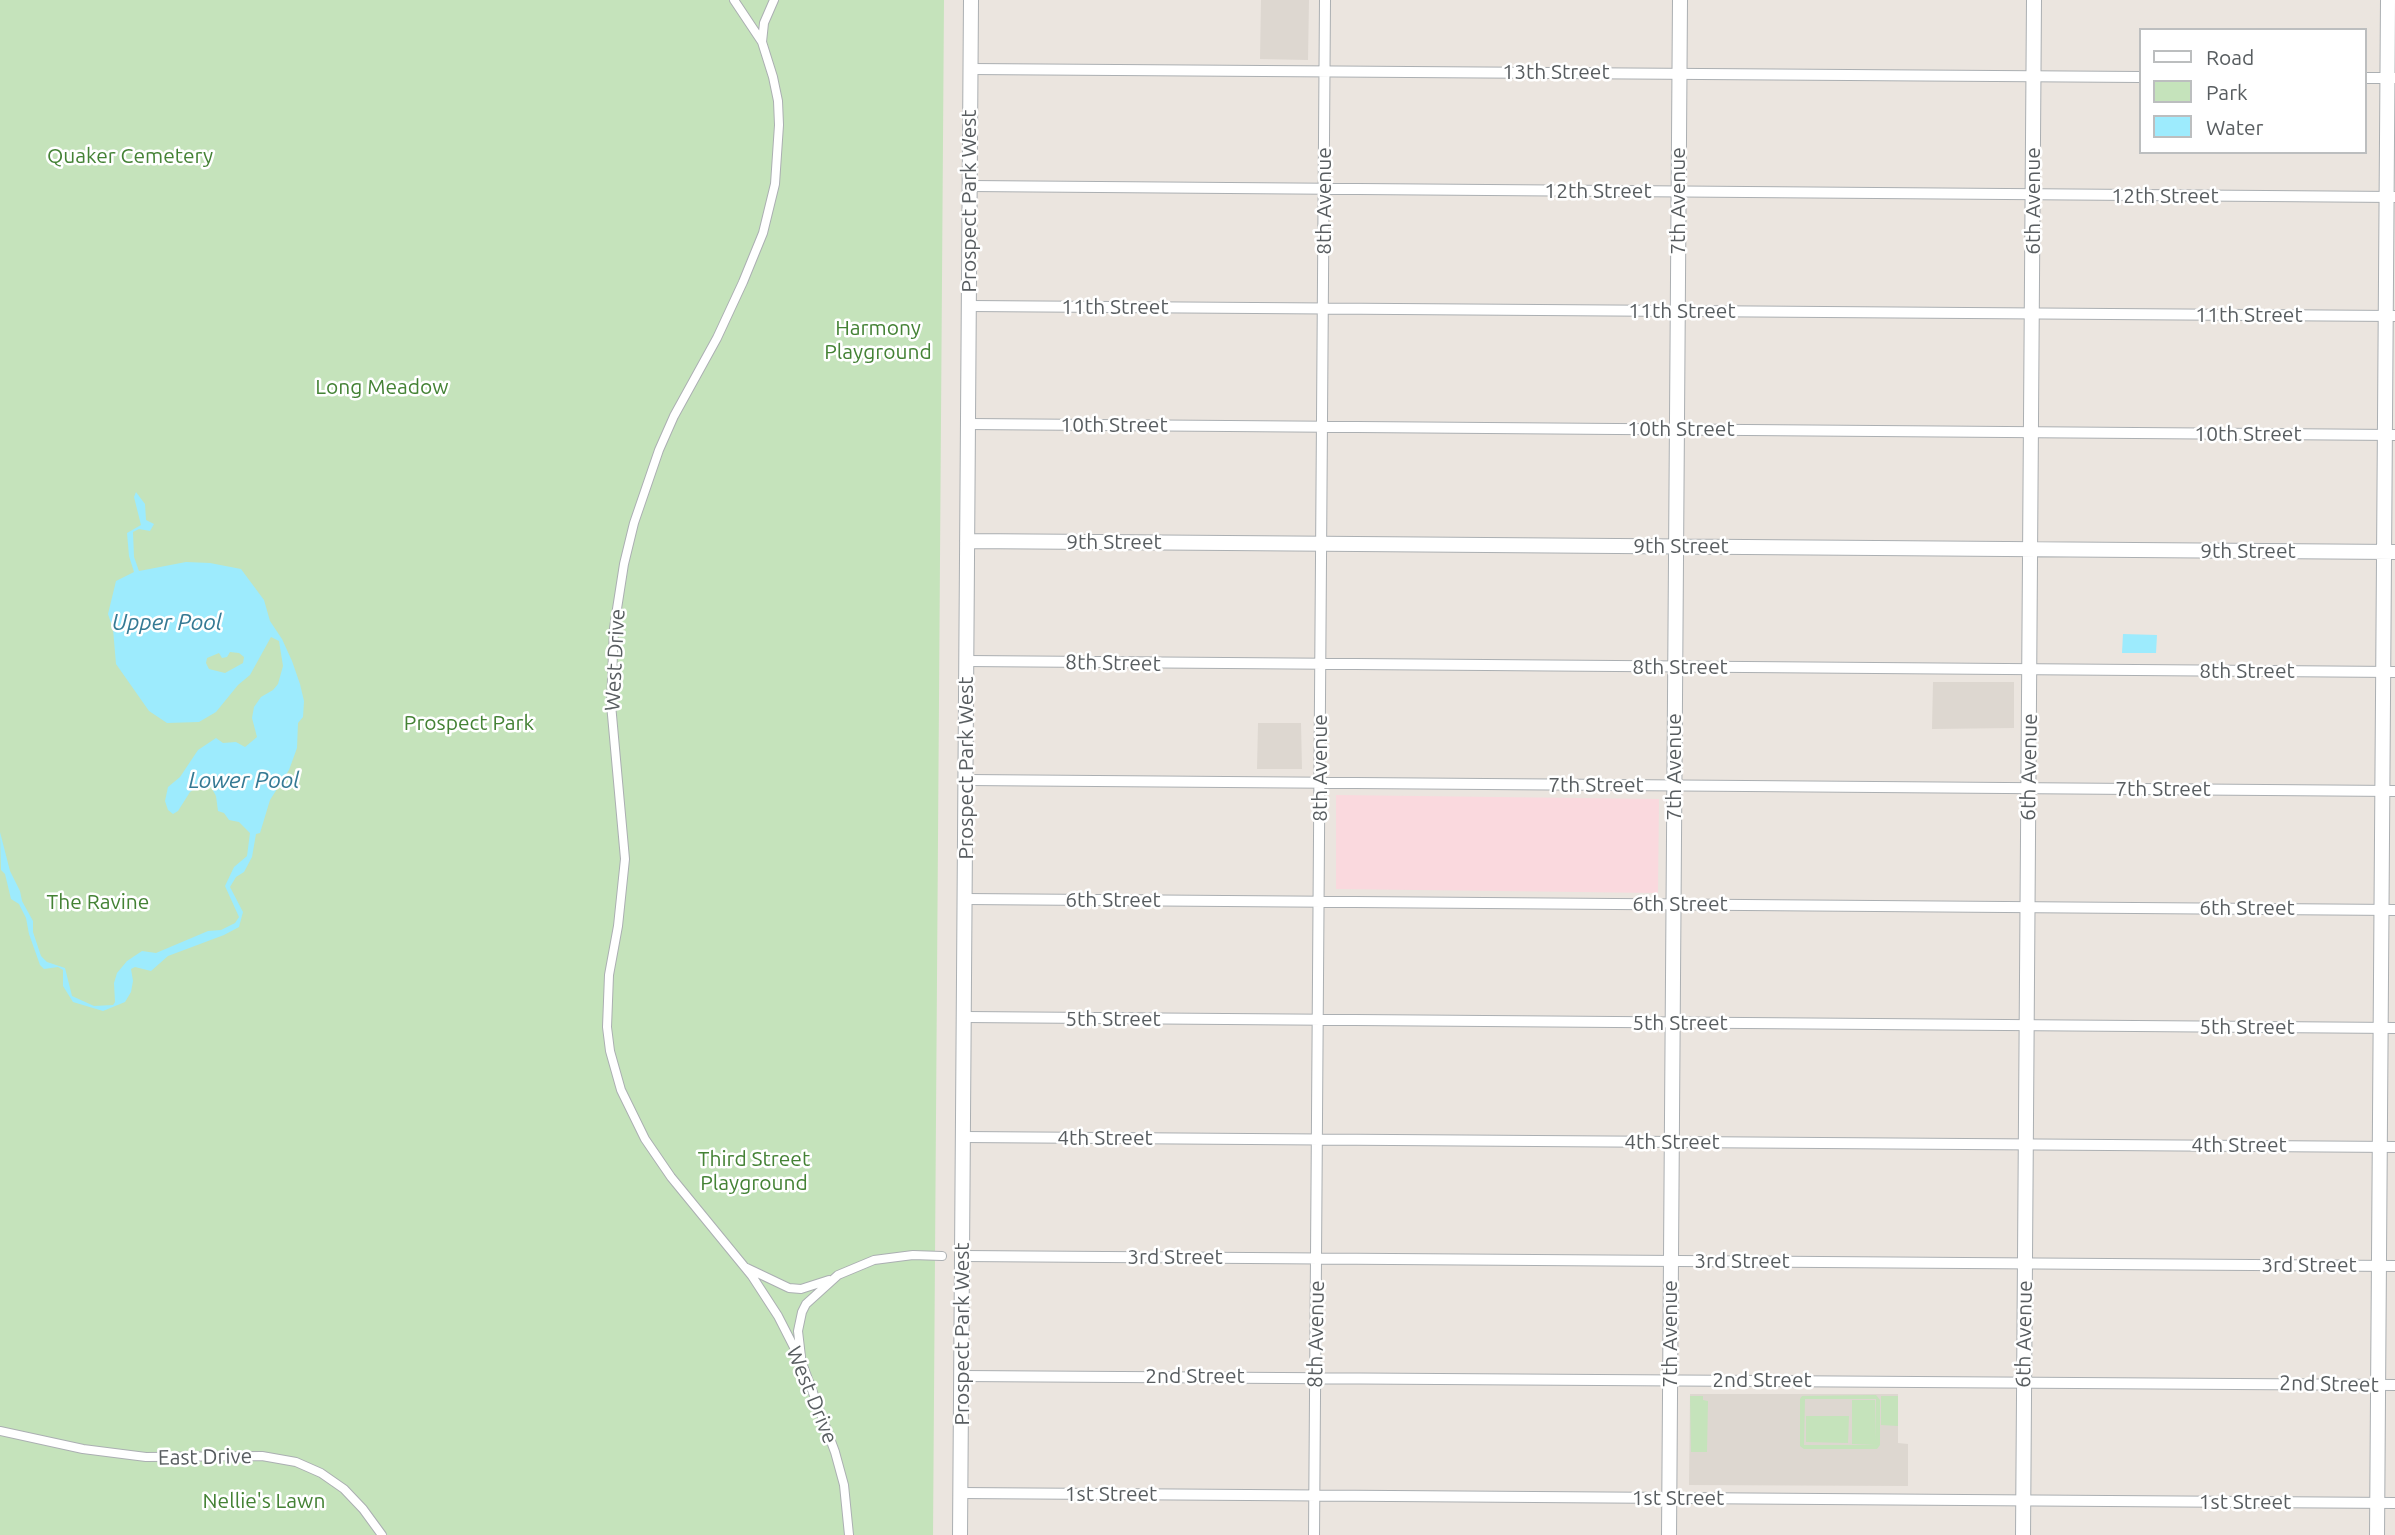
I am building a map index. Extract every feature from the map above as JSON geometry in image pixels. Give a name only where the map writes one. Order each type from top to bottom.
[{"type":"street","name":"West Drive","points":[[734,0],[762,42],[778,101],[779,146],[772,202],[763,233],[743,282],[659,450],[634,523],[618,598],[611,661],[611,704],[625,859],[606,1002],[610,1051],[630,1112],[671,1177],[745,1267],[778,1316],[802,1363],[835,1452],[844,1485],[849,1535]]},
{"type":"street","name":"West Drive","points":[[762,42],[764,23],[774,0]]},
{"type":"street","name":"Prospect Park West","points":[[960,1535],[971,0]]},
{"type":"street","name":"8th Avenue","points":[[1314,1535],[1325,0]]},
{"type":"street","name":"7th Avenue","points":[[1668,1535],[1680,0]]},
{"type":"street","name":"6th Avenue","points":[[2023,1535],[2034,0]]},
{"type":"street","points":[[2377,1535],[2379,1266],[2388,1147],[2391,78],[2388,0]]},
{"type":"street","name":"13th Street","points":[[970,69],[2140,76]]},
{"type":"street","points":[[2367,78],[2391,78]]},
{"type":"street","name":"12th Street","points":[[969,186],[2391,197]]},
{"type":"street","name":"11th Street","points":[[969,306],[2390,316]]},
{"type":"street","name":"10th Street","points":[[968,424],[2390,435]]},
{"type":"street","name":"9th Street","points":[[967,541],[2390,552]]},
{"type":"street","name":"8th Street","points":[[966,661],[2389,672]]},
{"type":"street","name":"7th Street","points":[[966,780],[2389,791]]},
{"type":"street","name":"6th Street","points":[[965,899],[2388,909]]},
{"type":"street","name":"5th Street","points":[[965,1017],[2388,1028]]},
{"type":"street","name":"4th Street","points":[[963,1137],[2388,1147]]},
{"type":"street","points":[[802,1363],[798,1331],[802,1312],[806,1304],[838,1275],[874,1260],[913,1255],[942,1256]]},
{"type":"street","name":"3rd Street","points":[[962,1256],[2395,1266]]},
{"type":"street","name":"West Drive","points":[[745,1267],[789,1289],[813,1287],[838,1275]]},
{"type":"street","name":"2nd Street","points":[[961,1376],[2395,1385]]},
{"type":"street","name":"East Drive","points":[[0,1431],[83,1449],[146,1457],[186,1459],[261,1456],[296,1462],[321,1472],[344,1489],[382,1535]]},
{"type":"street","name":"1st Street","points":[[960,1493],[2395,1503]]},
{"type":"shaded area","points":[[1261,0],[1309,0],[1308,60],[1260,59]]},
{"type":"shaded area","points":[[1933,682],[2014,682],[2014,728],[1932,729]]},
{"type":"shaded area","points":[[1258,723],[1301,723],[1302,769],[1257,769]]},
{"type":"shaded area","points":[[1336,795],[1659,799],[1658,893],[1336,889]]},
{"type":"shaded area","points":[[1690,1394],[1898,1394],[1898,1443],[1908,1444],[1908,1486],[1689,1485]]},
{"type":"green space","name":"Prospect Park","points":[[0,0],[944,0],[933,1535],[0,1535]]},
{"type":"green space","points":[[1876,1395],[1880,1400],[1880,1445],[1877,1449],[1804,1449],[1800,1446],[1802,1396]],"holes":[[[1805,1399],[1876,1399],[1875,1440],[1875,1400],[1852,1400],[1852,1444],[1875,1445],[1804,1445]]]},
{"type":"green space","points":[[1690,1396],[1703,1396],[1703,1400],[1708,1401],[1707,1452],[1691,1452]]},
{"type":"green space","points":[[1881,1396],[1898,1396],[1898,1426],[1881,1425]]},
{"type":"green space","points":[[1806,1416],[1849,1416],[1848,1443],[1806,1442]]},
{"type":"water","points":[[136,492],[145,504],[146,520],[154,524],[150,531],[139,529],[133,532],[134,557],[139,571],[186,562],[241,569],[264,600],[270,621],[292,661],[304,701],[303,717],[298,723],[297,748],[289,770],[270,800],[260,833],[256,834],[252,857],[244,872],[236,877],[230,887],[243,912],[239,927],[168,956],[151,971],[135,967],[131,969],[131,992],[125,1002],[103,1011],[73,1002],[63,986],[63,970],[58,967],[44,969],[40,965],[26,918],[19,904],[11,899],[5,874],[1,870],[0,832],[10,871],[33,921],[33,932],[41,956],[47,962],[65,968],[72,996],[94,1006],[113,1005],[117,973],[127,961],[142,951],[156,953],[208,931],[221,930],[235,923],[239,917],[225,886],[234,867],[247,856],[250,833],[239,822],[229,820],[224,813],[218,811],[216,796],[211,787],[203,783],[190,792],[178,811],[173,814],[168,810],[165,801],[168,787],[180,777],[198,750],[216,738],[223,743],[236,742],[245,747],[257,737],[252,718],[254,707],[261,697],[278,684],[283,666],[279,641],[271,637],[250,675],[216,712],[199,722],[167,723],[149,711],[116,664],[113,629],[108,614],[116,581],[134,572],[127,533],[141,525],[134,497]],"holes":[[[230,652],[244,657],[243,663],[225,673],[209,669],[206,663],[207,658],[219,653],[222,658],[227,657]]]},
{"type":"water","points":[[2123,634],[2157,635],[2156,653],[2122,653]]},
{"type":"park label","name":"Quaker Cemetery","points":[[130,156]]},
{"type":"park label","name":"Harmony Playground","points":[[878,340]]},
{"type":"park label","name":"Long Meadow","points":[[382,387]]},
{"type":"park label","name":"The Ravine","points":[[98,902]]},
{"type":"park label","name":"Third Street Playground","points":[[754,1171]]},
{"type":"park label","name":"Nellie's Lawn","points":[[264,1501]]},
{"type":"water label","name":"Upper Pool","points":[[167,622]]},
{"type":"water label","name":"Lower Pool","points":[[244,780]]}]
